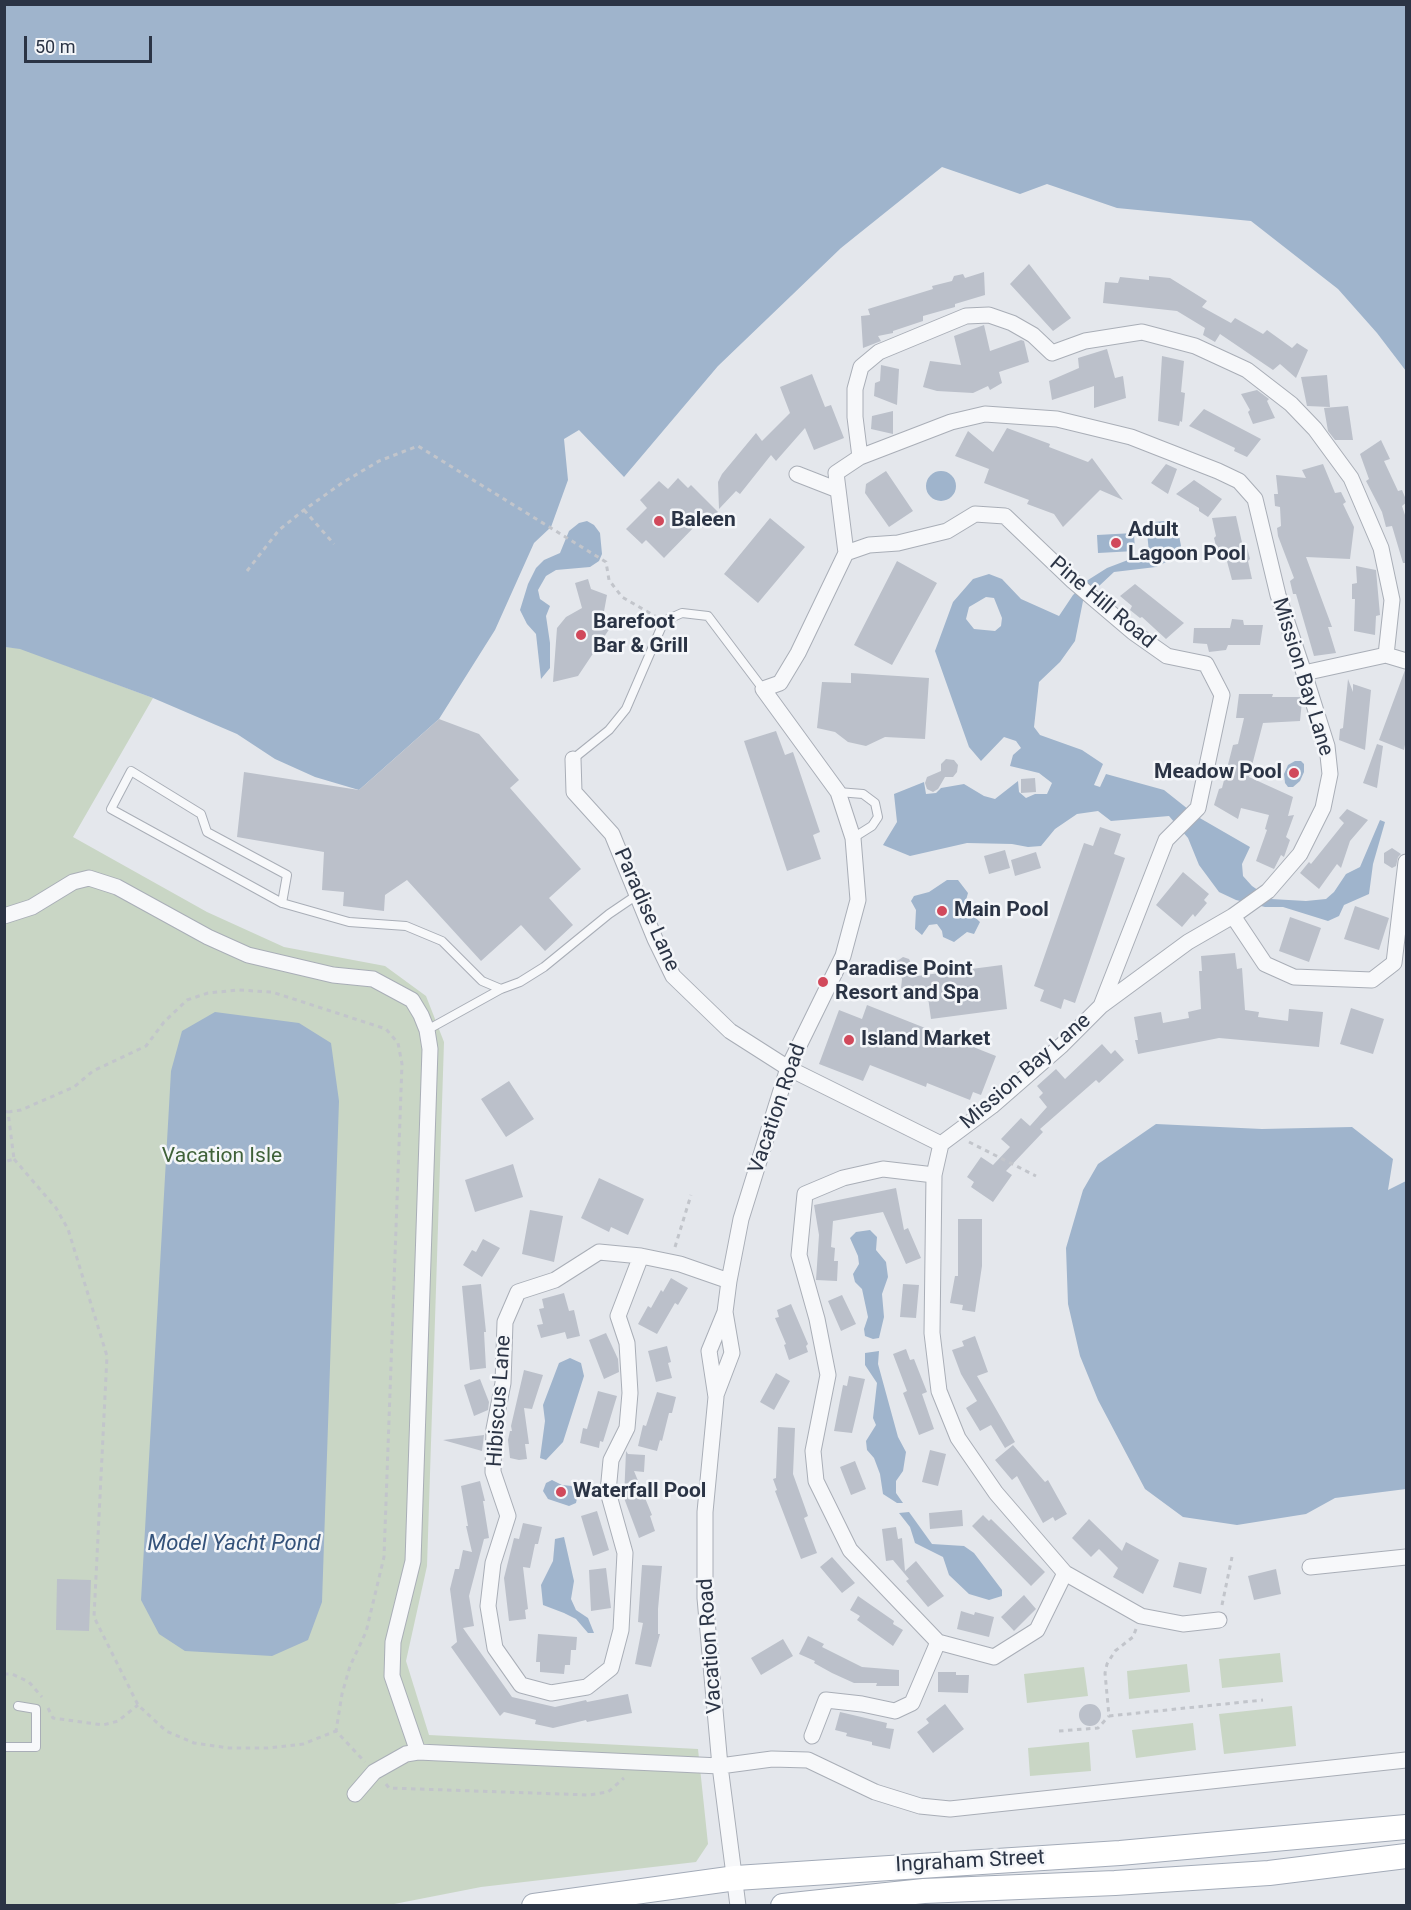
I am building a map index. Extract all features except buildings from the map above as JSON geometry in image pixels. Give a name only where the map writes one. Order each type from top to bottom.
[{"type":"main road","name":"Ingraham Street","points":[[534,1905],[737,1892],[1120,1853],[1407,1827]]},
{"type":"main road","name":"Ingraham Street","points":[[783,1905],[924,1891],[1116,1883],[1269,1873],[1407,1856]]},
{"type":"street","points":[[860,457],[855,417],[855,389],[861,367],[879,352],[966,316],[989,315],[1012,323],[1033,335],[1052,353],[1085,341],[1143,332],[1195,346],[1248,370],[1291,404],[1315,429],[1351,478],[1381,548],[1392,600],[1386,655]]},
{"type":"street","name":"Mission Bay Lane","points":[[846,554],[837,473],[860,457],[951,422],[985,414],[1057,419],[1131,437],[1218,471],[1239,481],[1255,499],[1278,596],[1326,746],[1330,774],[1323,808],[1300,854],[1268,891],[1233,916],[1188,942],[1101,1006],[1053,1053],[992,1106],[941,1143]]},
{"type":"street","points":[[797,474],[838,490]]},
{"type":"street","name":"Pine Hill Road","points":[[846,554],[869,545],[898,543],[947,531],[975,514],[1005,516],[1073,581],[1133,632],[1167,656],[1206,664],[1222,695],[1198,808],[1167,840],[1101,1006]]},
{"type":"street","points":[[763,689],[780,683],[798,653],[846,554]]},
{"type":"street","points":[[1304,673],[1386,655],[1407,661]]},
{"type":"street","name":"Vacation Road","points":[[737,1892],[720,1766],[705,1587],[705,1512],[716,1397],[709,1351],[725,1312],[741,1219],[788,1068],[843,956],[858,900],[853,838],[838,792],[763,689]]},
{"type":"street","name":"Paradise Lane","points":[[573,759],[574,792],[612,834],[655,939],[673,976],[730,1031],[788,1068],[941,1143]]},
{"type":"street","points":[[1233,916],[1264,964],[1294,977],[1372,980],[1394,963],[1407,862]]},
{"type":"street","points":[[4,916],[32,907],[73,882],[89,878],[117,887],[208,937],[248,955],[333,975],[373,979],[412,1000],[421,1015],[427,1030],[430,1049],[413,1561],[393,1642],[392,1676],[418,1752]]},
{"type":"street","points":[[941,1143],[934,1174],[932,1333],[939,1391],[957,1438],[996,1493],[1065,1573],[1141,1616],[1182,1624],[1219,1620]]},
{"type":"street","points":[[934,1174],[883,1169],[843,1178],[806,1194],[799,1255],[817,1319],[828,1375],[813,1451],[816,1481],[850,1550],[938,1642],[994,1658],[1038,1630],[1065,1573]]},
{"type":"street","name":"Hibiscus Lane","points":[[641,1256],[618,1316],[627,1343],[630,1393],[627,1428],[611,1460],[608,1492],[625,1553],[621,1630],[610,1668],[587,1687],[551,1693],[521,1684],[495,1648],[488,1606],[493,1563],[508,1516],[493,1472],[494,1429],[503,1383],[505,1322],[518,1292],[555,1280],[599,1252],[641,1256],[670,1262],[729,1281]]},
{"type":"street","name":"Vacation Road","points":[[716,1397],[732,1353],[725,1312]]},
{"type":"street","points":[[1310,1567],[1407,1557]]},
{"type":"street","points":[[813,1736],[826,1700],[895,1711],[912,1703],[938,1642]]},
{"type":"street","points":[[355,1794],[374,1772],[406,1754],[418,1752],[720,1766],[772,1759],[808,1760],[875,1792],[920,1806],[950,1809],[1407,1760]]},
{"type":"lane","points":[[573,759],[609,730],[626,709],[664,621],[682,613],[708,616],[763,689]]},
{"type":"lane","points":[[282,903],[287,875],[207,832],[201,814],[131,771],[111,809],[282,903],[350,922],[406,926],[442,941],[482,981],[501,989]]},
{"type":"lane","points":[[838,792],[863,794],[875,802],[878,817],[872,826],[853,838]]},
{"type":"lane","points":[[427,1030],[501,989],[520,982],[544,967],[609,914],[637,895]]},
{"type":"lane","points":[[4,1747],[36,1747],[36,1709],[18,1706]]},
{"type":"path","points":[[247,571],[279,530],[304,510],[342,483],[379,461],[418,446],[602,559],[606,562],[609,580],[622,597],[664,621]]},
{"type":"path","points":[[304,510],[334,544]]},
{"type":"path","points":[[238,990],[272,992],[386,1029],[398,1042],[402,1064],[384,1557],[366,1632],[350,1666],[342,1694],[336,1731],[303,1744],[268,1748],[228,1748],[194,1743],[166,1731],[138,1705],[94,1617],[107,1356],[68,1229],[56,1208],[14,1159],[6,1112],[21,1110],[74,1087],[93,1071],[146,1046],[164,1022],[187,1000],[208,993],[238,990]]},
{"type":"path","points":[[954,1134],[1036,1176]]},
{"type":"path","points":[[4,1162],[14,1159]]},
{"type":"path","points":[[670,1262],[692,1195]]},
{"type":"path","points":[[1219,1620],[1232,1557]]},
{"type":"path","points":[[1109,1716],[1105,1673],[1107,1664],[1115,1651],[1133,1637],[1141,1616]]},
{"type":"path","points":[[4,1674],[12,1674],[29,1682],[46,1702],[53,1718],[104,1725],[118,1721],[138,1705]]},
{"type":"path","points":[[1059,1731],[1098,1728],[1109,1716],[1263,1700]]},
{"type":"path","points":[[336,1731],[389,1788],[589,1795],[608,1792],[627,1775]]},
{"type":"green space","name":"Vacation Isle","points":[[5,647],[20,648],[153,698],[73,837],[207,912],[284,947],[385,966],[426,996],[444,1042],[427,1566],[406,1661],[429,1735],[698,1749],[708,1844],[696,1862],[481,1887],[389,1905],[5,1906]]},
{"type":"green space","points":[[1280,1653],[1283,1682],[1222,1688],[1219,1659]]},
{"type":"green space","points":[[1187,1664],[1190,1692],[1129,1699],[1127,1671]]},
{"type":"green space","points":[[1084,1667],[1088,1696],[1027,1703],[1024,1674]]},
{"type":"green space","points":[[1292,1706],[1296,1746],[1224,1754],[1219,1714]]},
{"type":"green space","points":[[1193,1723],[1196,1750],[1136,1758],[1132,1730]]},
{"type":"green space","points":[[1089,1742],[1091,1771],[1030,1776],[1028,1748]]},
{"type":"water","points":[[5,5],[1406,5],[1406,371],[1377,333],[1338,289],[1251,221],[1117,208],[1047,184],[1020,194],[942,167],[841,248],[718,366],[624,477],[579,430],[564,439],[568,480],[551,527],[534,543],[495,630],[439,719],[359,790],[315,777],[275,759],[237,734],[153,698],[20,649],[5,647]]},
{"type":"water","points":[[941,471],[947,472],[955,480],[955,492],[947,500],[941,501],[935,500],[927,492],[926,486],[927,480],[935,472]]},
{"type":"water","points":[[587,521],[594,525],[600,533],[602,554],[599,561],[590,567],[556,570],[546,576],[538,590],[540,599],[550,606],[546,616],[550,643],[550,668],[541,679],[536,634],[527,624],[520,610],[536,568],[544,560],[560,553],[569,531],[579,523]]},
{"type":"water","points":[[1164,521],[1178,530],[1180,555],[1156,567],[1114,572],[1083,601],[1075,641],[1060,662],[1039,682],[1034,727],[1040,735],[1082,750],[1103,764],[1094,785],[1100,787],[1106,774],[1164,790],[1198,817],[1250,847],[1242,864],[1243,876],[1252,886],[1271,899],[1306,901],[1326,899],[1334,892],[1346,874],[1360,867],[1380,820],[1385,822],[1373,864],[1369,894],[1344,905],[1339,916],[1328,921],[1283,907],[1265,907],[1236,900],[1219,892],[1199,865],[1188,838],[1169,816],[1111,821],[1098,811],[1077,814],[1055,829],[1041,846],[967,843],[910,856],[883,845],[897,822],[894,794],[924,782],[926,794],[936,793],[941,788],[964,784],[984,796],[995,799],[1018,781],[1019,792],[1026,798],[1035,794],[1047,794],[1052,783],[1039,773],[1010,766],[1013,755],[1021,748],[1016,741],[1004,737],[981,761],[969,747],[935,651],[953,602],[973,579],[989,574],[1002,579],[1021,599],[1059,616],[1073,595],[1088,580],[1107,568],[1149,552],[1146,523]],"holes":[[[986,597],[994,598],[1002,618],[1001,626],[995,631],[974,629],[966,619],[969,607]]]},
{"type":"water","name":"Adult Lagoon Pool","points":[[1134,533],[1135,551],[1098,553],[1097,535]]},
{"type":"water","name":"Meadow Pool","points":[[1301,761],[1304,764],[1304,772],[1300,781],[1293,787],[1288,787],[1284,774],[1288,765]]},
{"type":"water","name":"Main Pool","points":[[947,880],[958,880],[968,893],[966,900],[968,911],[980,922],[974,934],[967,932],[954,942],[943,937],[937,924],[929,925],[922,935],[915,929],[916,910],[911,901],[914,896],[929,892]]},
{"type":"water","name":"Model Yacht Pond","points":[[215,1012],[299,1023],[331,1043],[339,1101],[322,1602],[308,1640],[272,1656],[185,1651],[159,1634],[141,1600],[171,1071],[182,1031]]},
{"type":"water","points":[[1156,1124],[1262,1129],[1352,1127],[1393,1159],[1388,1190],[1406,1181],[1406,1489],[1335,1498],[1306,1514],[1237,1525],[1183,1517],[1145,1489],[1098,1400],[1080,1356],[1068,1304],[1066,1248],[1083,1190],[1098,1164]]},
{"type":"water","points":[[870,1230],[877,1237],[876,1250],[886,1262],[888,1277],[882,1294],[884,1317],[879,1338],[873,1339],[865,1336],[864,1329],[868,1317],[862,1289],[855,1282],[853,1274],[859,1264],[850,1238],[856,1232]]},
{"type":"water","points":[[879,1351],[878,1364],[898,1437],[906,1452],[903,1471],[896,1481],[896,1493],[903,1503],[897,1503],[883,1494],[880,1474],[874,1458],[867,1450],[866,1441],[876,1425],[873,1418],[877,1383],[865,1365],[865,1353]]},
{"type":"water","points":[[570,1358],[581,1363],[584,1376],[563,1442],[546,1460],[540,1458],[545,1421],[543,1405],[559,1363]]},
{"type":"water","name":"Waterfall Pool","points":[[552,1480],[562,1485],[572,1486],[578,1494],[576,1503],[569,1506],[548,1499],[543,1491],[546,1483]]},
{"type":"water","points":[[909,1512],[932,1544],[964,1546],[974,1553],[1002,1590],[1002,1596],[989,1600],[969,1594],[949,1575],[943,1557],[915,1543],[910,1527],[899,1513]]},
{"type":"water","points":[[564,1537],[574,1581],[571,1599],[576,1610],[588,1618],[594,1633],[588,1633],[576,1619],[543,1605],[541,1585],[553,1561],[555,1539]]},
{"type":"place","name":"Baleen","points":[[659,521]]},
{"type":"place","name":"Adult Lagoon Pool","points":[[1116,543]]},
{"type":"place","name":"Barefoot Bar & Grill","points":[[581,635]]},
{"type":"place","name":"Meadow Pool","points":[[1294,773]]},
{"type":"place","name":"Main Pool","points":[[942,911]]},
{"type":"place","name":"Paradise Point Resort and Spa","points":[[823,982]]},
{"type":"place","name":"Island Market","points":[[849,1040]]},
{"type":"place","name":"Waterfall Pool","points":[[561,1492]]}]
